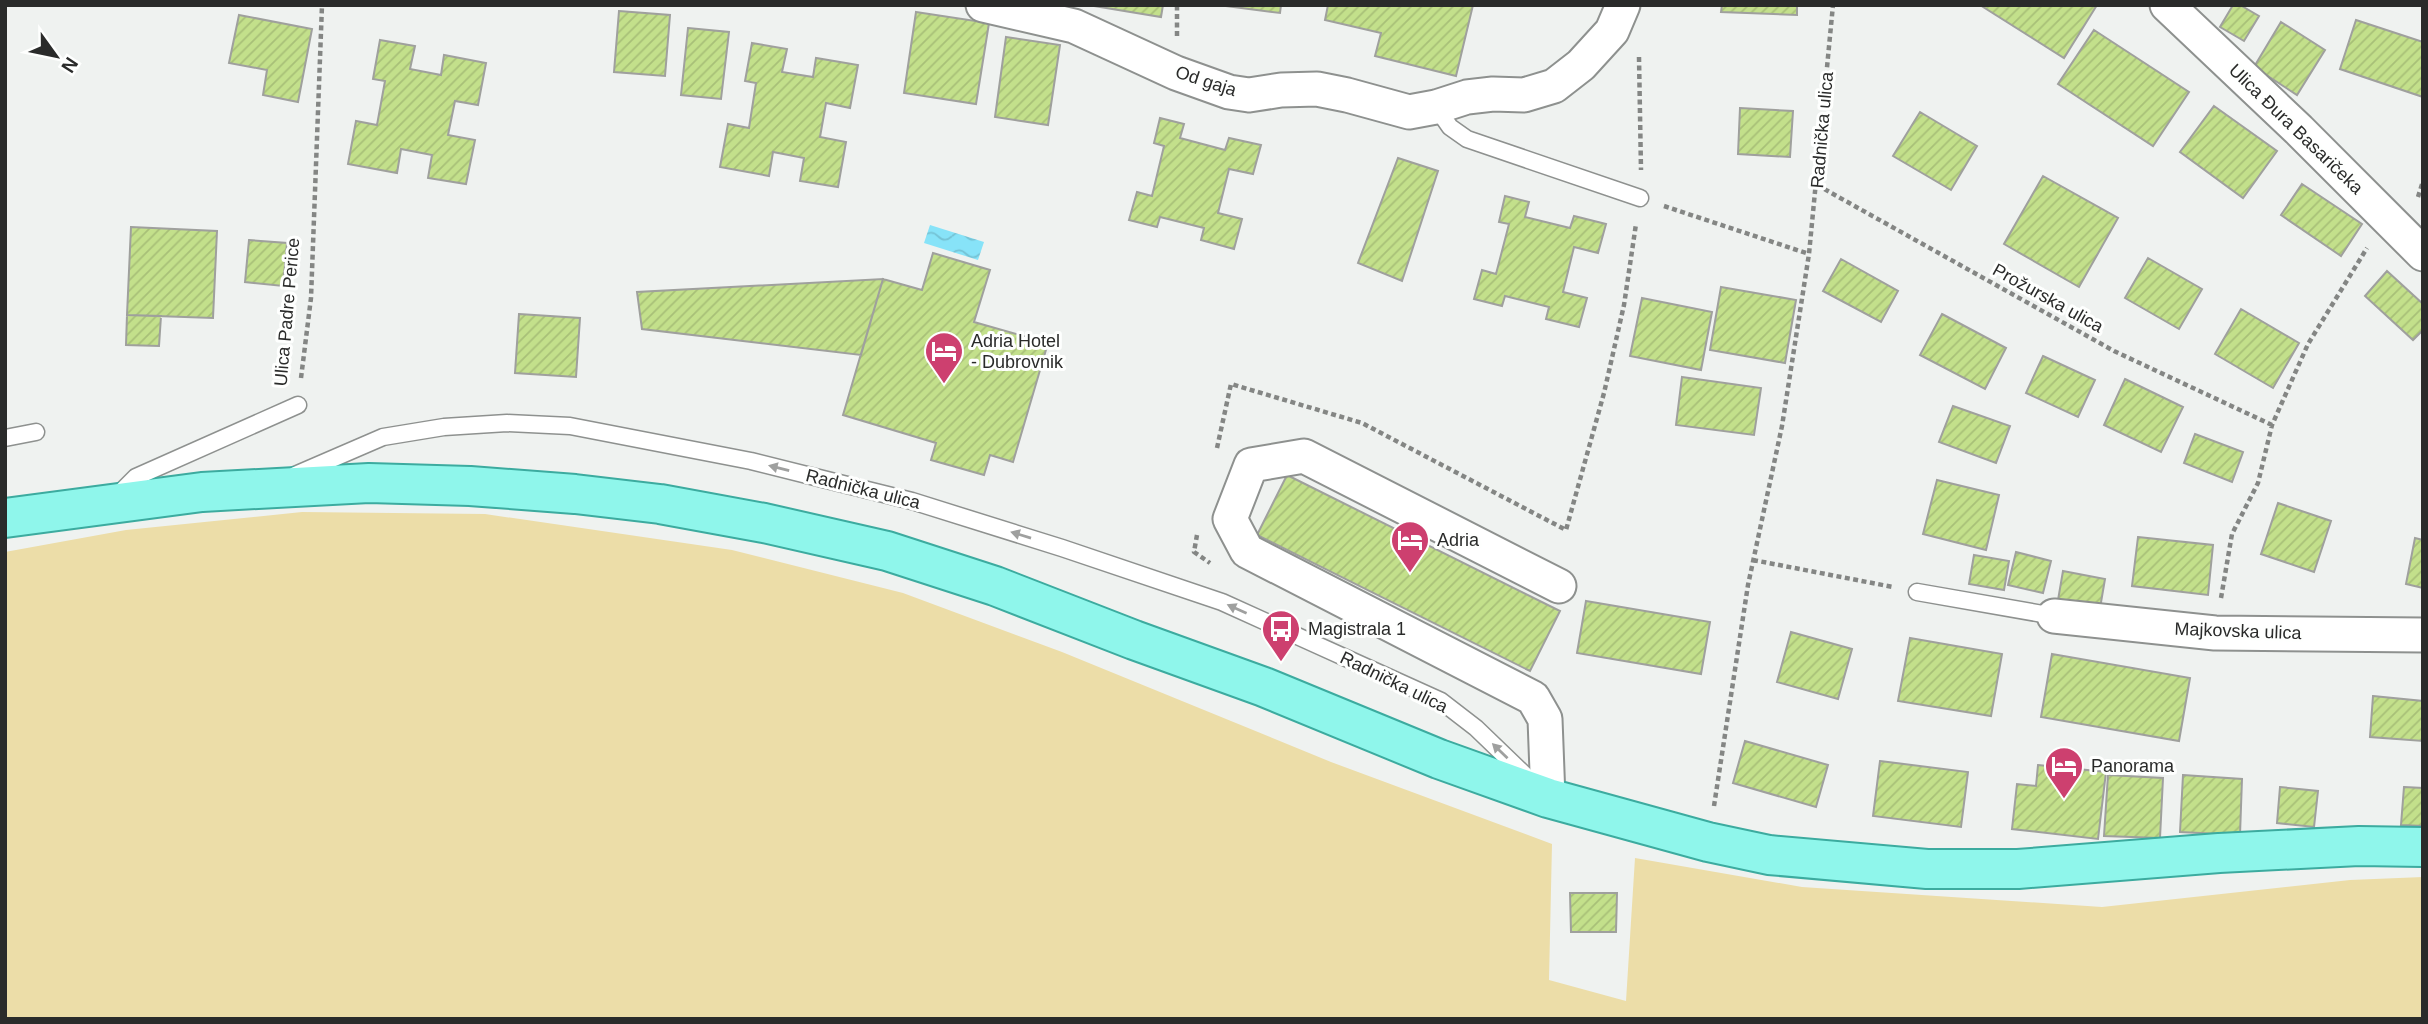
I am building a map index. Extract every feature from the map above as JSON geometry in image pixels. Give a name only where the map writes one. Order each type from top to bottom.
[{"type":"main road","points":[[5,518],[267,487],[369,483],[470,486],[660,504],[764,523],[887,551],[995,586],[1264,687],[1439,759],[1548,798],[1708,842],[1769,855],[1927,869],[2018,869],[2219,853],[2359,846],[2423,847]]},
{"type":"street","name":"Od gaja","points":[[983,5],[1074,26],[1176,73],[1228,92],[1249,95],[1281,90],[1317,89],[1347,94],[1409,112],[1467,97],[1524,94],[1553,86],[1581,65],[1612,31],[1623,5]]},
{"type":"street","name":"Ulica Đura Basaričeka","points":[[2167,5],[2423,254]]},
{"type":"street","points":[[1548,798],[1545,719],[1533,698],[1247,551],[1230,519],[1251,465],[1304,456],[1559,586]]},
{"type":"street","name":"Majkovska ulica","points":[[2054,616],[2215,633],[2423,635]]},
{"type":"lane","points":[[1436,107],[1450,127],[1467,139],[1640,198]]},
{"type":"lane","name":"Ulica Padre Perice","points":[[107,505],[136,477],[298,405]]},
{"type":"lane","name":"Radnička ulica","points":[[267,487],[383,437],[444,427],[507,423],[570,426],[751,461],[912,501],[1222,602],[1441,701],[1476,728],[1548,798]]},
{"type":"lane","points":[[5,438],[36,432]]},
{"type":"lane","points":[[1917,592],[2054,616]]},
{"type":"path","name":"Ulica Padre Perice","points":[[298,405],[311,298],[322,5]]},
{"type":"path","name":"Radnička ulica","points":[[1708,842],[1753,560],[1782,426],[1809,254],[1833,5]]},
{"type":"path","points":[[1217,449],[1231,384],[1362,423],[1566,530],[1604,393],[1624,305],[1640,198],[1642,135],[1639,48]]},
{"type":"path","name":"Prožurska ulica","points":[[1817,185],[2114,351],[2272,425]]},
{"type":"path","points":[[1640,198],[1809,254]]},
{"type":"path","points":[[2215,633],[2232,534],[2258,483],[2272,425],[2308,344],[2385,216]]},
{"type":"path","points":[[1199,526],[1194,552],[1228,574],[1222,602]]},
{"type":"path","points":[[1753,560],[1917,592]]},
{"type":"shaded area","points":[[302,512],[485,514],[732,550],[903,593],[1062,652],[1331,762],[1552,844],[1549,980],[1626,1001],[1635,858],[1802,887],[2102,907],[2350,880],[2423,877],[2423,1019],[5,1019],[5,552],[126,530]]},
{"type":"water","points":[[930,225],[984,242],[978,260],[924,243]]},
{"type":"building","points":[[1088,5],[1163,5],[1161,17]]},
{"type":"building","points":[[1218,5],[1281,5],[1280,13]]},
{"type":"building","points":[[1328,5],[1473,5],[1456,76],[1375,56],[1381,33],[1325,20]]},
{"type":"building","points":[[1722,5],[1797,5],[1797,15],[1721,12]]},
{"type":"building","points":[[1980,5],[2097,5],[2064,58]]},
{"type":"building","points":[[2233,5],[2240,5],[2259,16],[2244,41],[2220,27]]},
{"type":"building","points":[[619,11],[670,15],[665,76],[614,72]]},
{"type":"building","points":[[916,12],[989,23],[976,104],[904,93]]},
{"type":"building","points":[[239,15],[312,29],[298,102],[263,95],[267,70],[229,63]]},
{"type":"building","points":[[2356,20],[2423,42],[2423,97],[2340,69]]},
{"type":"building","points":[[2281,22],[2325,50],[2297,95],[2254,67]]},
{"type":"building","points":[[688,28],[729,32],[721,99],[681,95]]},
{"type":"building","points":[[2094,30],[2189,92],[2153,146],[2058,84]]},
{"type":"building","points":[[1006,37],[1060,45],[1048,125],[995,117]]},
{"type":"building","points":[[380,40],[415,46],[410,69],[441,75],[444,55],[486,63],[478,105],[455,101],[448,135],[475,140],[466,184],[428,178],[432,155],[401,149],[397,173],[348,164],[356,121],[377,125],[385,81],[373,79]]},
{"type":"building","points":[[752,43],[787,49],[782,72],[813,77],[816,58],[858,65],[850,108],[826,103],[820,137],[846,142],[838,187],[800,181],[804,158],[773,152],[769,176],[720,167],[728,124],[749,128],[756,83],[745,81]]},
{"type":"building","points":[[2214,106],[2277,151],[2243,198],[2180,152]]},
{"type":"building","points":[[1740,108],[1793,111],[1790,157],[1738,154]]},
{"type":"building","points":[[1920,112],[1977,146],[1951,190],[1893,156]]},
{"type":"building","points":[[1160,118],[1184,124],[1180,138],[1225,150],[1229,138],[1261,145],[1253,174],[1229,169],[1218,213],[1242,219],[1234,249],[1201,240],[1204,228],[1160,217],[1157,227],[1129,220],[1137,192],[1152,196],[1164,146],[1154,143]]},
{"type":"building","points":[[1398,158],[1438,171],[1402,281],[1358,263]]},
{"type":"building","points":[[2043,176],[2118,218],[2079,287],[2004,244]]},
{"type":"building","points":[[2302,184],[2362,224],[2341,256],[2281,215]]},
{"type":"building","points":[[1505,196],[1529,202],[1525,217],[1570,228],[1574,216],[1606,224],[1598,253],[1574,247],[1563,292],[1587,298],[1579,327],[1546,319],[1549,307],[1505,296],[1502,306],[1474,299],[1482,270],[1496,274],[1509,224],[1499,222]]},
{"type":"building","points":[[131,227],[217,231],[213,318],[127,315]]},
{"type":"building","points":[[249,240],[287,243],[283,286],[245,282]]},
{"type":"building","name":"Adria Hotel - Dubrovnik","points":[[933,253],[990,270],[974,322],[1048,343],[1013,462],[990,455],[984,475],[931,460],[936,443],[843,415],[883,279],[922,290]]},
{"type":"building","points":[[2148,258],[2202,289],[2179,329],[2125,298]]},
{"type":"building","points":[[1841,259],[1898,291],[1881,322],[1823,291]]},
{"type":"building","points":[[2387,271],[2423,304],[2423,330],[2413,340],[2365,296]]},
{"type":"building","points":[[883,279],[861,355],[642,329],[637,292]]},
{"type":"building","points":[[1721,287],[1796,300],[1785,363],[1710,350]]},
{"type":"building","points":[[1642,298],[1712,312],[1701,370],[1630,356]]},
{"type":"building","points":[[2241,309],[2299,343],[2273,388],[2215,354]]},
{"type":"building","points":[[519,314],[580,318],[576,377],[515,373]]},
{"type":"building","points":[[1942,314],[2006,348],[1985,389],[1920,355]]},
{"type":"building","points":[[127,315],[161,316],[159,346],[126,345]]},
{"type":"building","points":[[2043,356],[2095,380],[2078,417],[2026,393]]},
{"type":"building","points":[[1682,377],[1761,388],[1754,435],[1676,425]]},
{"type":"building","points":[[2125,379],[2183,407],[2161,452],[2104,425]]},
{"type":"building","points":[[1953,406],[2010,426],[1996,463],[1939,442]]},
{"type":"building","points":[[2195,434],[2243,452],[2232,482],[2184,463]]},
{"type":"building","points":[[1287,475],[1560,611],[1530,671],[1257,535]]},
{"type":"building","points":[[1937,480],[1999,495],[1986,550],[1923,534]]},
{"type":"building","points":[[2278,503],[2331,521],[2314,572],[2261,554]]},
{"type":"building","points":[[2138,537],[2213,545],[2208,595],[2132,586]]},
{"type":"building","points":[[2415,538],[2423,540],[2423,588],[2406,584]]},
{"type":"building","points":[[2016,552],[2051,561],[2043,593],[2008,585]]},
{"type":"building","points":[[1974,555],[2009,561],[2004,590],[1969,584]]},
{"type":"building","points":[[2063,571],[2105,579],[2099,614],[2057,606]]},
{"type":"building","points":[[1586,601],[1710,622],[1701,674],[1577,653]]},
{"type":"building","points":[[1791,632],[1852,649],[1838,699],[1777,682]]},
{"type":"building","points":[[1910,638],[2002,654],[1991,716],[1898,701]]},
{"type":"building","points":[[2052,654],[2190,678],[2179,741],[2041,717]]},
{"type":"building","points":[[2373,696],[2423,701],[2423,741],[2370,737]]},
{"type":"building","points":[[1745,741],[1828,765],[1816,807],[1733,783]]},
{"type":"building","points":[[1880,761],[1968,772],[1961,827],[1873,816]]},
{"type":"building","points":[[2038,765],[2106,772],[2098,839],[2012,829],[2017,784],[2036,786]]},
{"type":"building","points":[[2108,775],[2163,778],[2160,838],[2104,836]]},
{"type":"building","points":[[2183,775],[2242,779],[2240,835],[2180,832]]},
{"type":"building","points":[[2280,787],[2318,791],[2314,827],[2277,823]]},
{"type":"building","points":[[2404,787],[2423,788],[2423,826],[2401,825]]},
{"type":"building","points":[[1570,893],[1617,893],[1616,932],[1571,932]]},
{"type":"place","name":"Adria Hotel - Dubrovnik","points":[[944,385]]},
{"type":"place","name":"Adria","points":[[1410,574]]},
{"type":"place","name":"Magistrala 1","points":[[1281,663]]},
{"type":"place","name":"Panorama","points":[[2064,800]]}]
